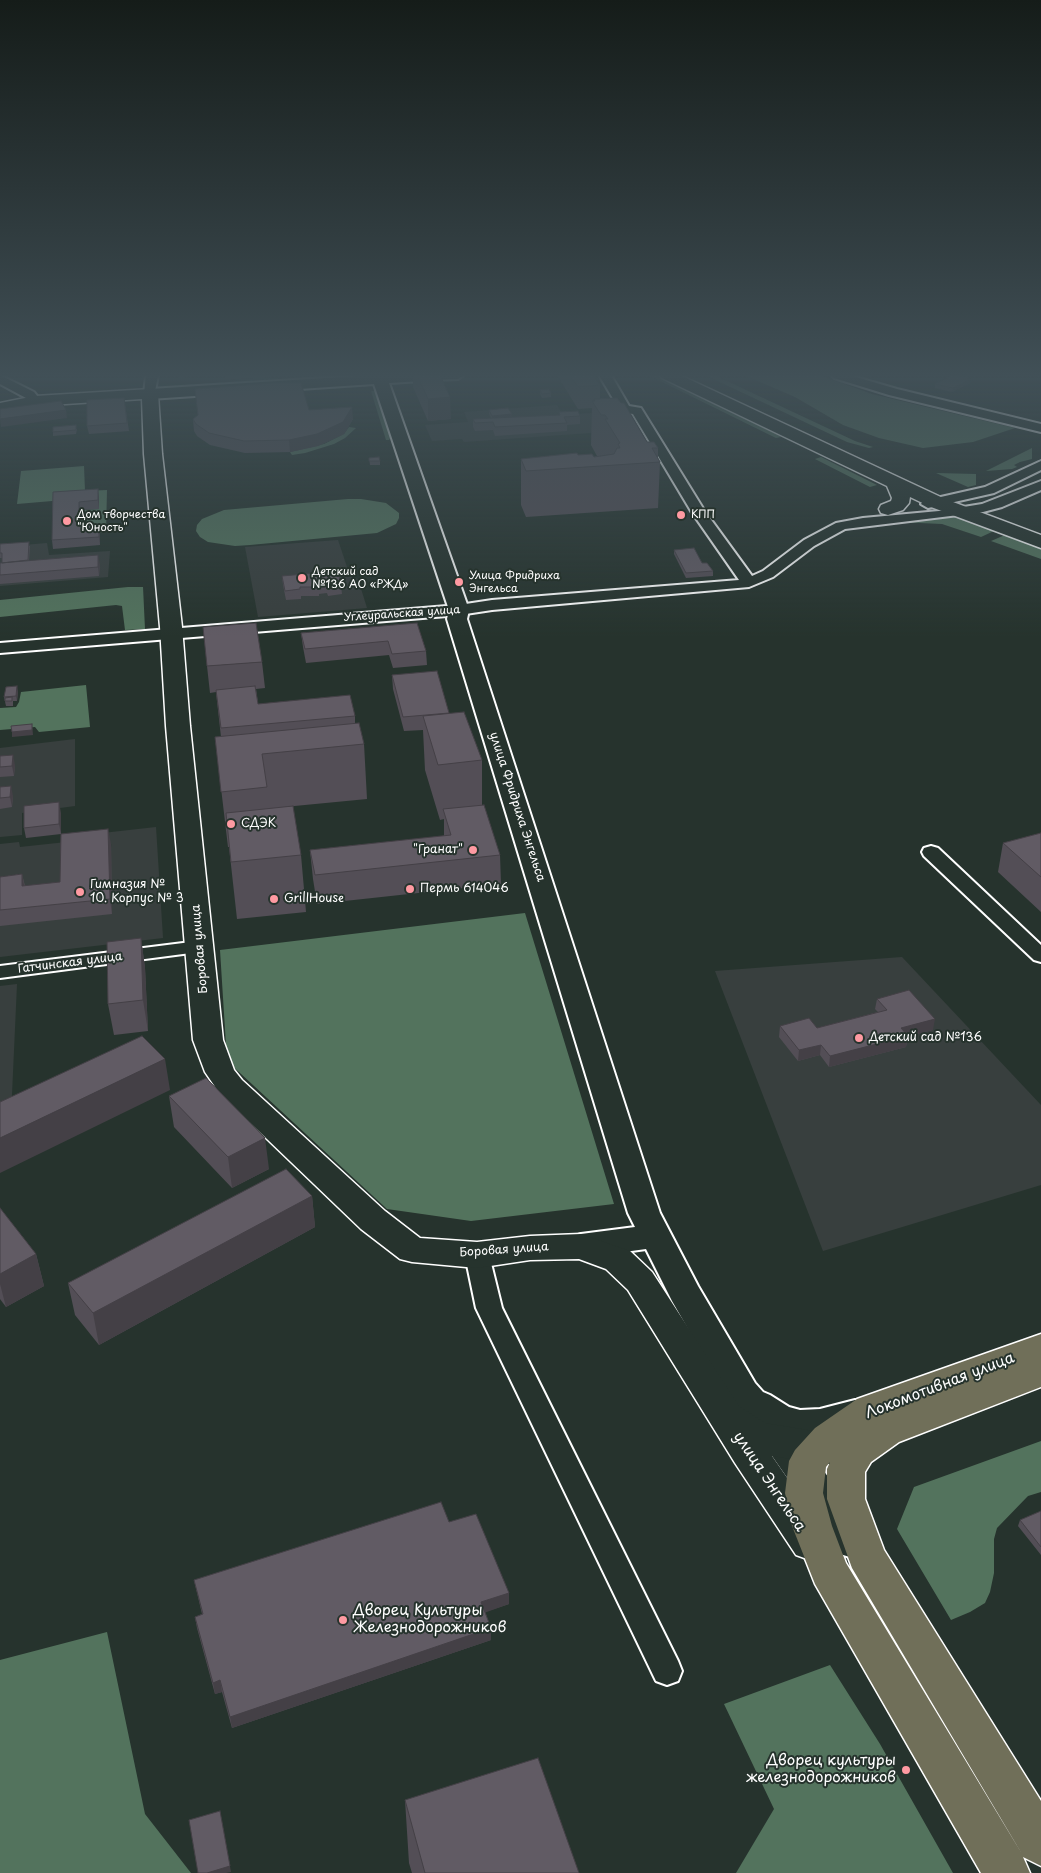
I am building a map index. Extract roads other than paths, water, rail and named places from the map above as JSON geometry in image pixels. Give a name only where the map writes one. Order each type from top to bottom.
[{"type":"main road","name":"Боровая улица","points":[[154,462],[172,633],[178,726],[208,1040],[220,1072],[231,1087],[373,1220],[412,1250],[477,1255],[530,1248],[581,1246],[618,1260],[640,1281],[658,1307]]},
{"type":"main road","points":[[852,462],[938,503],[983,508],[1041,530]]},
{"type":"main road","points":[[871,462],[1041,542]]},
{"type":"main road","points":[[888,508],[900,503],[901,498],[895,483]]},
{"type":"main road","name":"улица Энгельса","points":[[658,1307],[730,1397],[829,1571],[1007,1873]]},
{"type":"main road","name":"Локомотивная улица","points":[[878,1577],[866,1556],[846,1499],[846,1469],[878,1421],[1041,1348]]},
{"type":"main road","name":"Локомотивная улица","points":[[813,1462],[828,1438],[1041,1372]]},
{"type":"main road","points":[[730,1397],[730,1419],[755,1436],[783,1443],[813,1462],[804,1493],[812,1526],[829,1571]]},
{"type":"main road","points":[[878,1577],[1041,1843]]},
{"type":"street","name":"улица Фридриха Энгельса","points":[[409,462],[459,610],[457,619],[644,1214],[655,1236]]},
{"type":"street","points":[[669,462],[698,510],[749,583]]},
{"type":"street","name":"Углеуральская улица","points":[[0,648],[459,610],[492,605],[749,583],[768,574],[809,543],[841,526],[959,505],[1041,465]]},
{"type":"street","points":[[983,508],[1041,485]]},
{"type":"street","points":[[796,554],[812,531],[835,516],[938,503]]},
{"type":"street","points":[[931,852],[1041,956]]},
{"type":"street","name":"Гатчинская улица","points":[[0,972],[199,947]]},
{"type":"street","name":"Боровая улица","points":[[581,1246],[655,1236]]},
{"type":"street","name":"улица Энгельса","points":[[655,1236],[658,1307]]},
{"type":"street","name":"улица Энгельса","points":[[655,1236],[684,1292],[730,1397],[778,1419],[800,1425],[878,1421]]},
{"type":"street","points":[[477,1255],[488,1308],[667,1671]]},
{"type":"street","points":[[813,1462],[878,1577]]},
{"type":"place","name":"КПП","points":[[681,515]]},
{"type":"place","name":"Дом творчества \"Юность\"","points":[[67,521]]},
{"type":"place","name":"Детский сад №136 АО «РЖД»","points":[[302,578]]},
{"type":"place","name":"Улица Фридриха Энгельса","points":[[459,582]]},
{"type":"place","name":"СДЭК","points":[[231,824]]},
{"type":"place","name":"\"Гранат\"","points":[[473,850]]},
{"type":"place","name":"Пермь 614046","points":[[410,889]]},
{"type":"place","name":"Гимназия № 10. Корпус № 3","points":[[80,892]]},
{"type":"place","name":"GrillHouse","points":[[274,899]]},
{"type":"place","name":"Детский сад №136","points":[[859,1038]]},
{"type":"place","name":"Дворец Культуры Железнодорожников","points":[[343,1620]]},
{"type":"place","name":"Дворец культуры железнодорожников","points":[[906,1770]]}]
